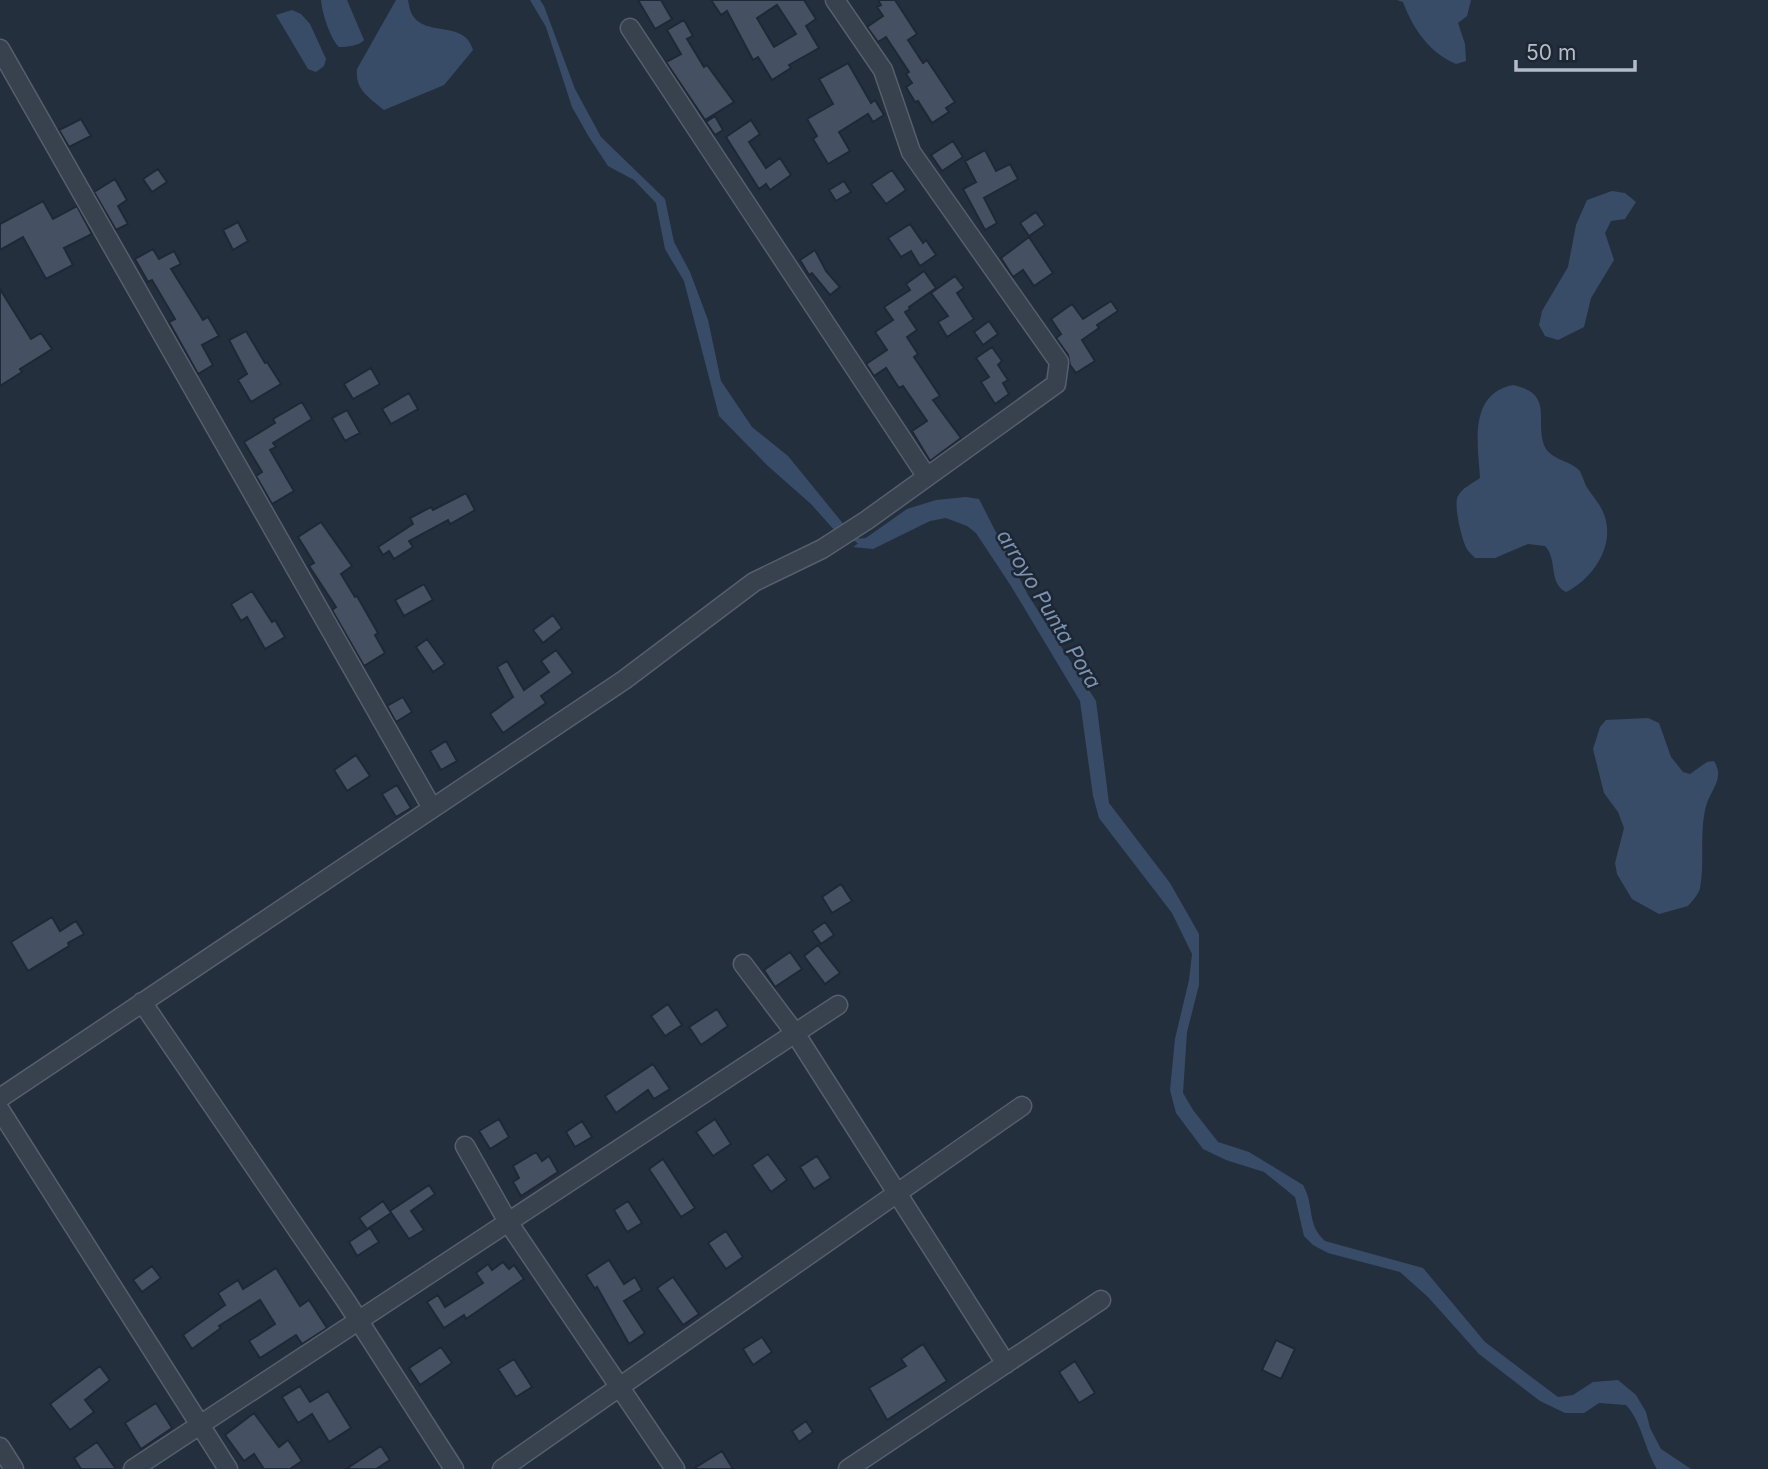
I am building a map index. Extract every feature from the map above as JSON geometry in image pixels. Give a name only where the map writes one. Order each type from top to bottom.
[{"type":"street","points":[[0,1098],[624,680],[754,582],[822,549],[867,520],[1056,384],[1059,362],[911,152],[883,70],[835,0]]},
{"type":"street","points":[[630,28],[927,477]]},
{"type":"street","points":[[0,49],[432,808]]},
{"type":"street","points":[[743,964],[795,1033],[1006,1364]]},
{"type":"street","points":[[142,1002],[358,1320],[454,1469]]},
{"type":"street","points":[[133,1469],[838,1005]]},
{"type":"street","points":[[502,1469],[1021,1106]]},
{"type":"street","points":[[0,1110],[228,1469]]},
{"type":"street","points":[[464,1146],[508,1222],[675,1469]]},
{"type":"street","points":[[848,1469],[1101,1300]]},
{"type":"street","points":[[0,1447],[14,1469]]},
{"type":"water","points":[[321,0],[347,0],[364,40],[356,45],[339,47],[327,25]]},
{"type":"water","points":[[396,0],[408,0],[412,14],[419,22],[462,35],[473,50],[444,85],[384,110],[361,88],[357,69]]},
{"type":"water","points":[[530,0],[540,0],[544,6],[575,89],[601,137],[665,199],[674,242],[690,272],[708,320],[721,381],[752,427],[788,456],[845,526],[836,532],[811,504],[768,466],[719,416],[684,281],[665,249],[656,203],[634,180],[608,166],[589,137],[572,107],[546,27]]},
{"type":"water","points":[[1397,0],[1471,0],[1467,16],[1458,23],[1465,44],[1466,61],[1456,64],[1430,47],[1417,31],[1403,2]]},
{"type":"water","points":[[292,10],[301,14],[310,24],[326,59],[324,66],[316,72],[308,69],[276,15]]},
{"type":"water","points":[[1612,191],[1625,193],[1636,202],[1625,219],[1611,221],[1605,233],[1614,260],[1591,298],[1584,327],[1558,340],[1545,336],[1539,325],[1542,311],[1568,267],[1576,225],[1587,200]]},
{"type":"water","points":[[1513,385],[1534,395],[1540,409],[1544,445],[1555,457],[1579,470],[1602,509],[1607,524],[1605,547],[1594,569],[1566,592],[1557,583],[1551,557],[1545,546],[1528,544],[1495,558],[1475,558],[1467,550],[1461,531],[1457,514],[1458,496],[1480,478],[1478,436],[1482,409],[1499,390]]},
{"type":"water","points":[[966,497],[979,499],[1028,595],[1096,701],[1109,803],[1170,883],[1199,934],[1199,985],[1187,1032],[1183,1093],[1193,1110],[1218,1142],[1249,1152],[1303,1185],[1315,1228],[1325,1241],[1423,1268],[1485,1342],[1558,1397],[1573,1395],[1593,1382],[1618,1380],[1636,1395],[1661,1449],[1691,1469],[1657,1469],[1636,1419],[1626,1405],[1599,1403],[1584,1413],[1565,1413],[1540,1401],[1479,1354],[1428,1297],[1400,1272],[1328,1253],[1313,1245],[1304,1236],[1295,1197],[1264,1172],[1226,1160],[1203,1149],[1176,1113],[1170,1090],[1175,1039],[1189,980],[1192,954],[1172,913],[1099,818],[1093,796],[1080,701],[1011,586],[976,533],[967,526],[946,518],[930,521],[873,549],[853,547],[907,509],[936,500]]},
{"type":"water","points":[[1648,718],[1659,723],[1671,757],[1683,772],[1690,774],[1707,762],[1714,761],[1718,773],[1704,816],[1699,890],[1688,906],[1659,914],[1632,899],[1617,874],[1615,863],[1624,828],[1618,812],[1604,793],[1593,749],[1600,727],[1606,720]]},
{"type":"building","points":[[638,0],[661,0],[672,19],[655,29]]},
{"type":"building","points":[[711,0],[804,0],[816,19],[806,26],[819,48],[789,65],[791,68],[772,80],[758,57],[753,60],[727,11],[721,15]],"holes":[[[777,5],[796,34],[774,47],[757,18]]]},
{"type":"building","points":[[878,0],[895,0],[917,34],[908,40],[923,63],[927,60],[955,102],[946,108],[949,112],[932,123],[906,87],[912,83],[906,74],[909,72],[886,37],[878,42],[867,27],[883,16],[877,7],[881,5]]},
{"type":"building","points":[[684,20],[693,36],[687,39],[704,67],[707,65],[734,102],[705,120],[666,62],[681,54],[667,30]]},
{"type":"building","points":[[848,63],[871,103],[875,100],[884,115],[873,122],[868,114],[839,132],[850,151],[828,164],[813,139],[817,136],[807,119],[833,104],[819,79]]},
{"type":"building","points":[[715,116],[723,130],[715,135],[706,122]]},
{"type":"building","points":[[81,119],[91,136],[69,147],[59,130]]},
{"type":"building","points":[[751,120],[760,134],[749,142],[766,168],[780,158],[791,175],[770,190],[766,184],[759,189],[726,137]]},
{"type":"building","points":[[953,141],[963,157],[942,171],[931,155]]},
{"type":"building","points":[[985,150],[996,171],[1010,164],[1018,179],[984,198],[997,223],[985,230],[963,189],[976,182],[965,161]]},
{"type":"building","points":[[158,169],[167,182],[152,192],[143,179]]},
{"type":"building","points":[[892,170],[906,190],[886,204],[871,184]]},
{"type":"building","points":[[115,179],[127,200],[118,206],[128,224],[116,230],[94,192]]},
{"type":"building","points":[[844,181],[851,192],[836,201],[829,190]]},
{"type":"building","points":[[43,201],[53,219],[77,206],[92,234],[64,248],[73,265],[46,279],[23,237],[0,250],[0,224]]},
{"type":"building","points":[[1036,212],[1045,225],[1029,236],[1020,223]]},
{"type":"building","points":[[238,222],[248,241],[233,250],[223,230]]},
{"type":"building","points":[[910,224],[923,243],[926,240],[936,255],[920,266],[911,251],[901,257],[888,238]]},
{"type":"building","points":[[1029,237],[1053,273],[1034,286],[1023,270],[1013,277],[1001,258]]},
{"type":"building","points":[[153,249],[159,259],[174,251],[181,264],[171,269],[203,320],[208,317],[219,336],[202,345],[213,365],[198,374],[169,322],[175,319],[152,280],[148,282],[135,259]]},
{"type":"building","points":[[815,250],[826,271],[840,287],[830,295],[812,273],[809,275],[800,260]]},
{"type":"building","points":[[924,271],[936,288],[905,312],[917,330],[907,337],[918,354],[914,357],[940,396],[933,400],[961,438],[930,461],[912,431],[927,421],[903,386],[899,388],[886,368],[874,376],[866,364],[887,350],[875,332],[893,320],[884,307],[910,290],[906,284]]},
{"type":"building","points":[[955,276],[964,288],[957,293],[974,319],[947,337],[938,322],[948,316],[931,293]]},
{"type":"building","points":[[0,289],[31,339],[41,333],[52,349],[20,369],[22,372],[0,386]]},
{"type":"building","points":[[1111,301],[1118,311],[1097,325],[1099,328],[1082,340],[1095,361],[1076,373],[1056,338],[1061,334],[1051,319],[1072,304],[1083,319]]},
{"type":"building","points":[[989,321],[998,334],[983,345],[974,332]]},
{"type":"building","points":[[246,331],[281,384],[251,402],[238,380],[247,374],[229,340]]},
{"type":"building","points":[[992,347],[1002,361],[998,365],[1008,380],[1003,383],[1009,394],[995,404],[981,382],[989,377],[976,358]]},
{"type":"building","points":[[371,368],[380,384],[353,399],[344,384]]},
{"type":"building","points":[[409,393],[418,409],[391,424],[382,409]]},
{"type":"building","points":[[302,402],[312,419],[273,443],[276,447],[270,450],[294,491],[272,504],[256,476],[262,472],[244,442],[275,423],[273,419]]},
{"type":"building","points":[[347,410],[360,433],[345,441],[332,418]]},
{"type":"building","points":[[466,493],[475,510],[450,524],[448,520],[409,541],[413,547],[394,559],[389,551],[383,555],[378,547],[413,524],[410,518]]},
{"type":"building","points":[[321,522],[352,566],[341,574],[378,633],[375,635],[385,653],[364,666],[332,610],[336,607],[309,566],[314,563],[298,537]]},
{"type":"building","points":[[424,584],[433,600],[404,616],[395,600]]},
{"type":"building","points":[[252,591],[285,637],[265,649],[247,617],[241,621],[231,604]]},
{"type":"building","points":[[553,615],[562,628],[543,643],[533,630]]},
{"type":"building","points":[[427,639],[445,664],[433,672],[416,647]]},
{"type":"building","points":[[556,650],[573,673],[541,696],[546,703],[503,733],[490,714],[513,697],[497,667],[507,661],[524,690],[549,672],[541,661]]},
{"type":"building","points":[[403,697],[412,712],[396,722],[387,706]]},
{"type":"building","points":[[446,741],[457,761],[441,770],[430,751]]},
{"type":"building","points":[[356,755],[370,776],[347,791],[334,770]]},
{"type":"building","points":[[397,785],[411,808],[396,817],[382,794]]},
{"type":"building","points":[[841,884],[852,901],[832,913],[822,897]]},
{"type":"building","points":[[52,917],[60,931],[76,921],[84,934],[28,971],[11,942]]},
{"type":"building","points":[[825,922],[834,935],[821,944],[812,931]]},
{"type":"building","points":[[818,945],[840,973],[825,984],[804,956]]},
{"type":"building","points":[[790,952],[802,969],[775,987],[764,970]]},
{"type":"building","points":[[668,1004],[682,1025],[665,1036],[651,1016]]},
{"type":"building","points":[[717,1009],[728,1026],[701,1045],[689,1027]]},
{"type":"building","points":[[653,1064],[670,1089],[654,1099],[648,1090],[616,1113],[605,1096]]},
{"type":"building","points":[[499,1119],[509,1137],[490,1149],[479,1131]]},
{"type":"building","points":[[715,1119],[731,1144],[713,1156],[696,1132]]},
{"type":"building","points":[[582,1121],[592,1137],[575,1147],[566,1132]]},
{"type":"building","points":[[536,1152],[542,1161],[549,1156],[558,1172],[521,1196],[513,1182],[519,1178],[513,1166]]},
{"type":"building","points":[[768,1154],[787,1180],[771,1192],[752,1165]]},
{"type":"building","points":[[817,1156],[831,1178],[814,1189],[800,1167]]},
{"type":"building","points":[[663,1159],[695,1208],[681,1217],[649,1169]]},
{"type":"building","points":[[429,1185],[435,1194],[411,1211],[424,1230],[409,1239],[390,1211]]},
{"type":"building","points":[[383,1201],[391,1213],[367,1229],[359,1218]]},
{"type":"building","points":[[628,1201],[642,1223],[627,1232],[614,1210]]},
{"type":"building","points":[[370,1228],[379,1242],[357,1256],[349,1242]]},
{"type":"building","points":[[726,1231],[743,1257],[726,1269],[708,1243]]},
{"type":"building","points":[[609,1260],[624,1284],[635,1277],[642,1290],[624,1301],[645,1333],[629,1344],[597,1287],[595,1289],[586,1275]]},
{"type":"building","points":[[503,1262],[509,1269],[514,1265],[524,1279],[466,1319],[464,1315],[444,1328],[427,1302],[438,1295],[445,1307],[483,1283],[476,1273],[488,1264],[492,1270]]},
{"type":"building","points":[[152,1266],[161,1278],[142,1292],[133,1280]]},
{"type":"building","points":[[276,1268],[300,1306],[309,1300],[327,1328],[302,1344],[296,1335],[260,1358],[249,1341],[275,1324],[260,1300],[219,1326],[221,1328],[192,1349],[183,1335],[225,1305],[218,1293],[238,1280],[243,1289]]},
{"type":"building","points":[[673,1277],[699,1314],[683,1325],[657,1288]]},
{"type":"building","points":[[762,1337],[772,1352],[753,1365],[743,1349]]},
{"type":"building","points":[[1276,1340],[1295,1349],[1281,1379],[1262,1370]]},
{"type":"building","points":[[923,1344],[947,1381],[887,1420],[869,1388],[906,1366],[901,1359]]},
{"type":"building","points":[[441,1347],[452,1363],[420,1385],[409,1368]]},
{"type":"building","points":[[514,1359],[532,1387],[516,1397],[498,1369]]},
{"type":"building","points":[[1075,1361],[1095,1393],[1079,1403],[1059,1372]]},
{"type":"building","points":[[100,1366],[110,1380],[85,1400],[94,1412],[70,1430],[50,1404]]},
{"type":"building","points":[[300,1386],[310,1402],[328,1391],[351,1428],[329,1442],[312,1414],[298,1423],[282,1397]]},
{"type":"building","points":[[156,1403],[172,1428],[141,1449],[125,1423]]},
{"type":"building","points":[[254,1413],[279,1447],[288,1440],[302,1461],[290,1469],[264,1469],[254,1454],[244,1461],[225,1435]]},
{"type":"building","points":[[806,1421],[813,1432],[799,1442],[792,1431]]},
{"type":"building","points":[[97,1442],[116,1469],[81,1469],[74,1458]]},
{"type":"building","points":[[381,1446],[390,1460],[376,1469],[346,1469]]},
{"type":"building","points":[[722,1451],[733,1469],[693,1469]]},
{"type":"waterway","name":"arroyo Punta Pora","points":[[852,535],[858,541],[869,540]]}]
